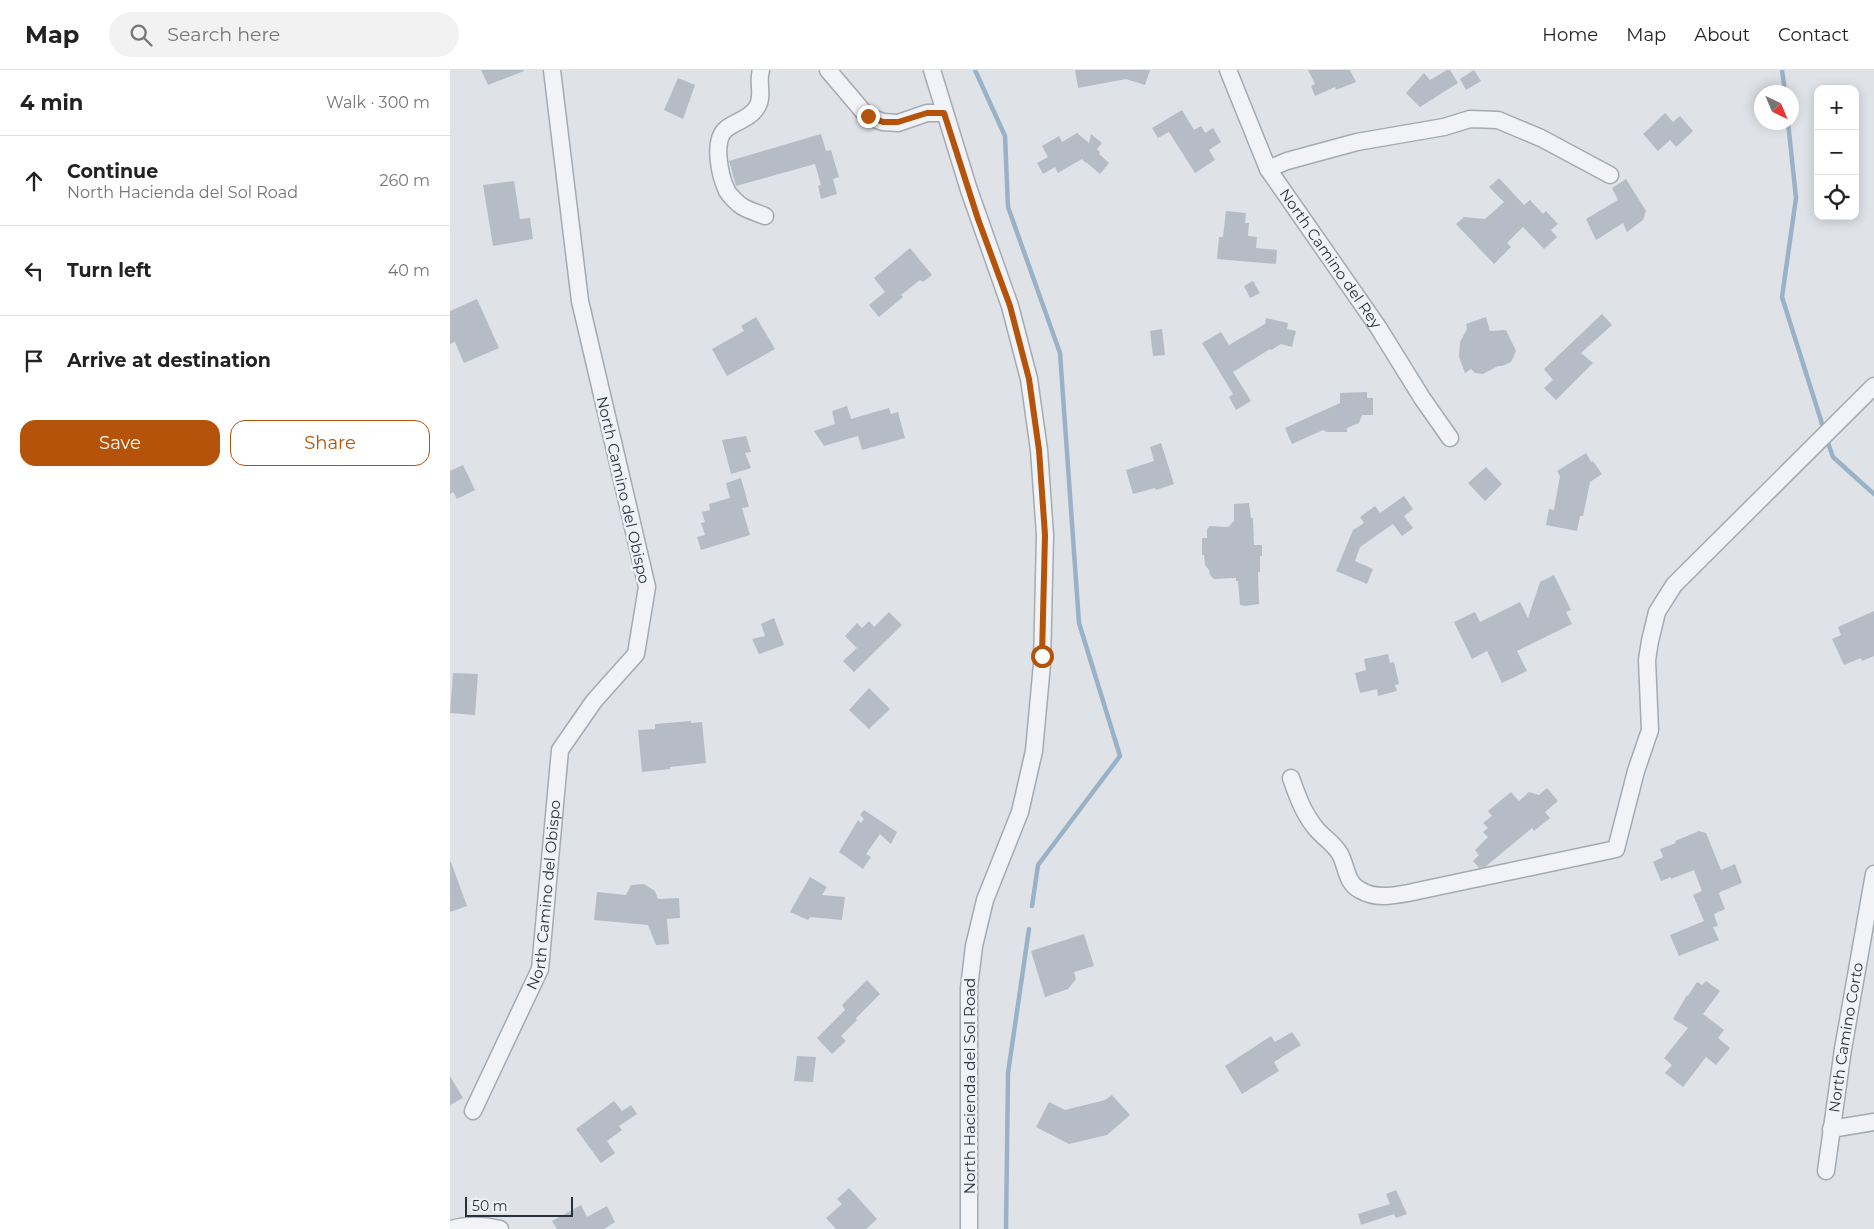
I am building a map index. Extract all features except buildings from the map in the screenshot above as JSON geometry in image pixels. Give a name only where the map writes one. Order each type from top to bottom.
[{"type":"street","name":"North Camino del Obispo","points":[[473,1111],[540,969],[560,750],[594,701],[636,654],[646,587],[580,301],[552,70]]},
{"type":"street","points":[[761,70],[759,75],[761,90],[758,106],[750,115],[725,130],[718,144],[720,166],[728,192],[743,207],[765,216]]},
{"type":"street","points":[[828,70],[868,116],[883,122],[898,122],[927,113],[944,113]]},
{"type":"street","name":"North Hacienda del Sol Road","points":[[932,70],[978,219],[1010,306],[1029,379],[1039,450],[1045,535],[1042,664],[1034,751],[1020,812],[985,900],[974,946],[969,988],[969,1223]]},
{"type":"street","name":"North Camino del Rey","points":[[1228,70],[1268,169],[1381,331],[1422,398],[1450,438]]},
{"type":"street","points":[[1268,169],[1287,160],[1357,142],[1444,127],[1470,118],[1498,120],[1541,138],[1610,175]]},
{"type":"street","points":[[1291,778],[1304,811],[1315,828],[1340,854],[1350,881],[1358,889],[1370,895],[1385,896],[1408,893],[1616,849],[1636,771],[1650,730],[1647,660],[1657,612],[1674,584],[1874,386]]},
{"type":"street","name":"North Camino Corto","points":[[1826,1171],[1843,1050],[1874,874]]},
{"type":"street","points":[[1831,1129],[1874,1122]]},
{"type":"street","points":[[969,1223],[982,1229]]},
{"type":"street","points":[[451,1229],[461,1226],[484,1225],[500,1229]]},
{"type":"waterway","points":[[975,70],[1005,136],[1008,207],[1060,353],[1079,623],[1120,756],[1038,865],[1032,906]]},
{"type":"waterway","points":[[1782,70],[1784,85]]},
{"type":"waterway","points":[[1789,130],[1796,198],[1782,297],[1824,430]]},
{"type":"waterway","points":[[1827,440],[1833,457],[1874,494]]},
{"type":"waterway","points":[[1006,1229],[1008,1073],[1029,929]]},
{"type":"route","points":[[868,116],[883,122],[898,122],[927,113],[944,113],[978,219],[1010,306],[1029,379],[1039,450],[1045,535],[1042,656]]}]
